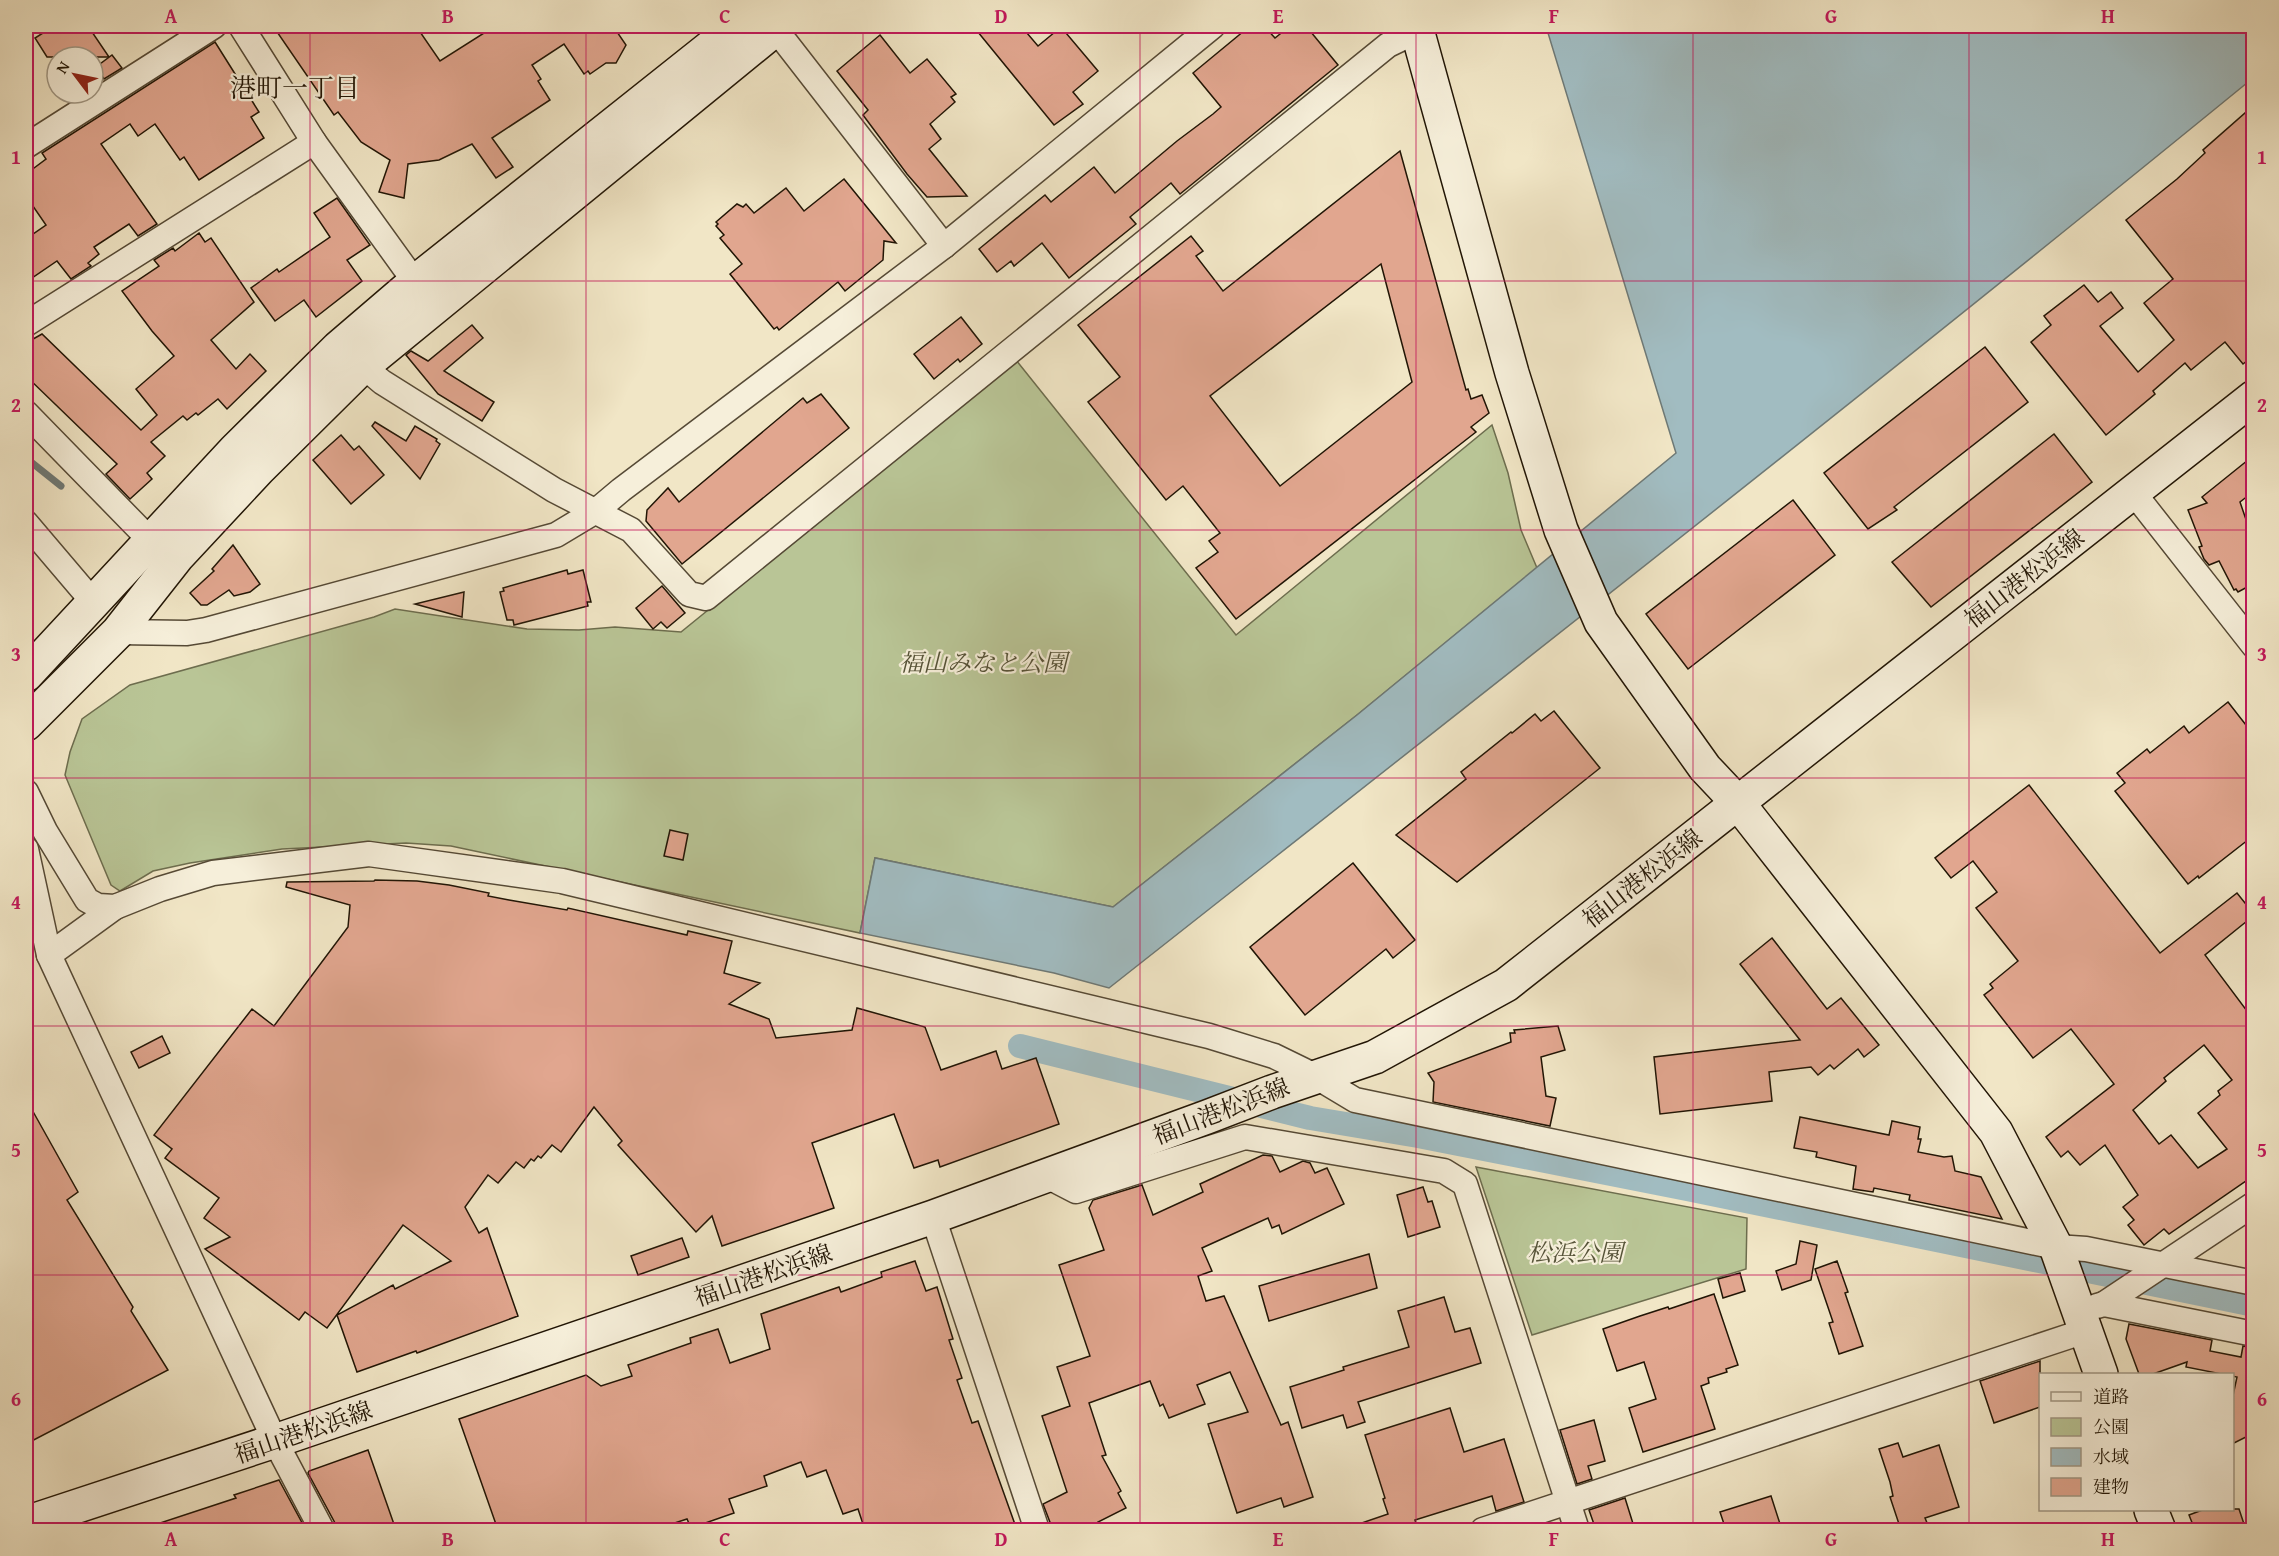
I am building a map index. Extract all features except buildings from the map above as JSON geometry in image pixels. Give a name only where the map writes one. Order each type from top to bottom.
[{"type":"street","points":[[26,146],[214,26]]},
{"type":"street","points":[[241,26],[314,142],[415,282]]},
{"type":"street","points":[[26,675],[236,450],[330,356],[415,282],[737,26]]},
{"type":"street","points":[[26,724],[118,632],[177,557],[242,486],[363,366],[776,26],[944,246]]},
{"type":"street","points":[[118,632],[187,633],[206,630],[556,535],[596,511],[621,489],[944,246],[1213,26]]},
{"type":"street","points":[[363,366],[382,382],[554,490],[631,530],[689,594],[706,598],[1388,45],[1417,28],[1518,394],[1561,530],[1601,622],[1705,768],[1738,803],[1996,1132],[2090,1315],[2101,1373]]},
{"type":"street","points":[[26,324],[314,142]]},
{"type":"street","name":"福山港松浜線","points":[[26,1523],[275,1441],[933,1216],[1315,1076],[1375,1057],[1506,985],[2253,397]]},
{"type":"street","points":[[26,413],[151,541]]},
{"type":"street","points":[[2133,492],[2253,646]]},
{"type":"street","points":[[26,523],[94,603]]},
{"type":"street","points":[[26,792],[45,831],[87,900],[98,906],[115,907]]},
{"type":"street","points":[[26,849],[49,955],[275,1441],[322,1530]]},
{"type":"street","points":[[49,955],[115,907],[160,889],[213,873],[369,854],[574,884],[1209,1036],[1274,1056],[1315,1076],[1355,1100],[2056,1247],[2086,1249],[2253,1283]]},
{"type":"street","points":[[1047,1176],[1076,1191],[1245,1137],[1444,1171],[1458,1179],[1465,1184],[1577,1530]]},
{"type":"street","points":[[1483,1530],[1568,1503],[2090,1315],[2253,1204]]},
{"type":"street","points":[[933,1216],[1037,1530]]},
{"type":"street","points":[[2090,1315],[2253,1334]]},
{"type":"street","points":[[2152,1511],[2159,1530]]},
{"type":"green space","name":"福山みなと公園","points":[[1016,360],[1236,635],[1492,425],[1508,473],[1521,530],[1537,568],[1357,715],[1113,907],[875,858],[860,933],[451,846],[406,843],[282,849],[153,871],[120,891],[111,885],[65,775],[70,752],[82,719],[130,685],[374,617],[395,609],[527,629],[579,630],[615,627],[681,632]]},
{"type":"green space","name":"松浜公園","points":[[1476,1167],[1747,1218],[1746,1269],[1532,1335]]},
{"type":"water","points":[[1553,26],[2253,26],[2253,78],[1826,422],[1109,988],[1054,973],[860,933],[875,858],[1113,907],[1357,715],[1676,453],[1548,33]]},
{"type":"waterway","points":[[26,458],[61,486]]},
{"type":"waterway","points":[[1020,1046],[1310,1118],[1418,1136],[1687,1189],[2254,1305]]},
{"type":"district","name":"港町一丁目","points":[[295,87]]}]
